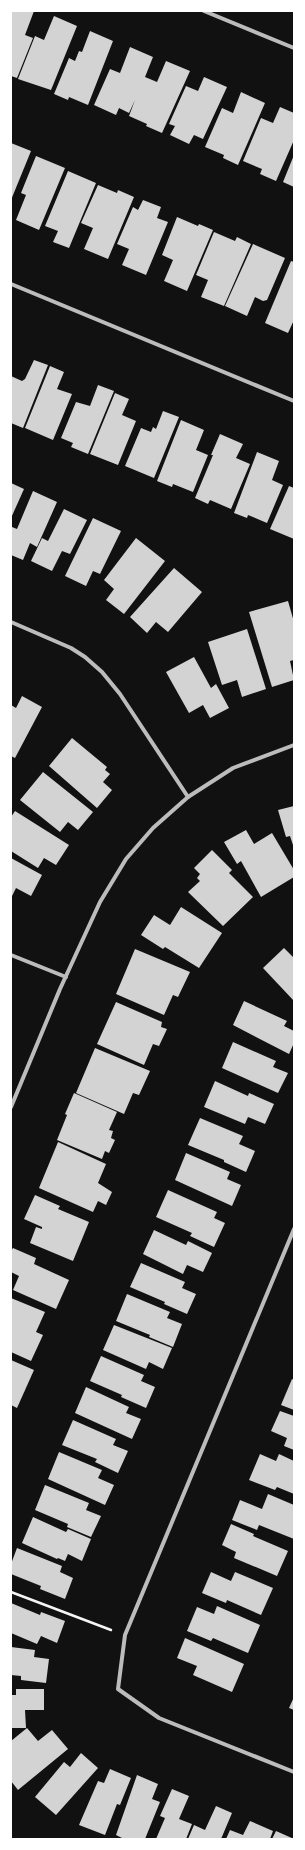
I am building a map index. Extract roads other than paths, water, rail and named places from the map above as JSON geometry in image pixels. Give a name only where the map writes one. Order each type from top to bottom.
[{"type":"street","points":[[204,11],[294,48]]},
{"type":"street","points":[[11,284],[294,401]]},
{"type":"street","points":[[11,622],[71,648],[85,657],[102,672],[120,694],[188,798]]},
{"type":"street","points":[[11,1107],[66,977],[100,902],[126,859],[153,828],[188,798],[233,768],[294,745]]},
{"type":"street","points":[[11,954],[66,977]]},
{"type":"street","points":[[294,1229],[125,1635],[118,1689],[159,1718],[294,1772]]}]
